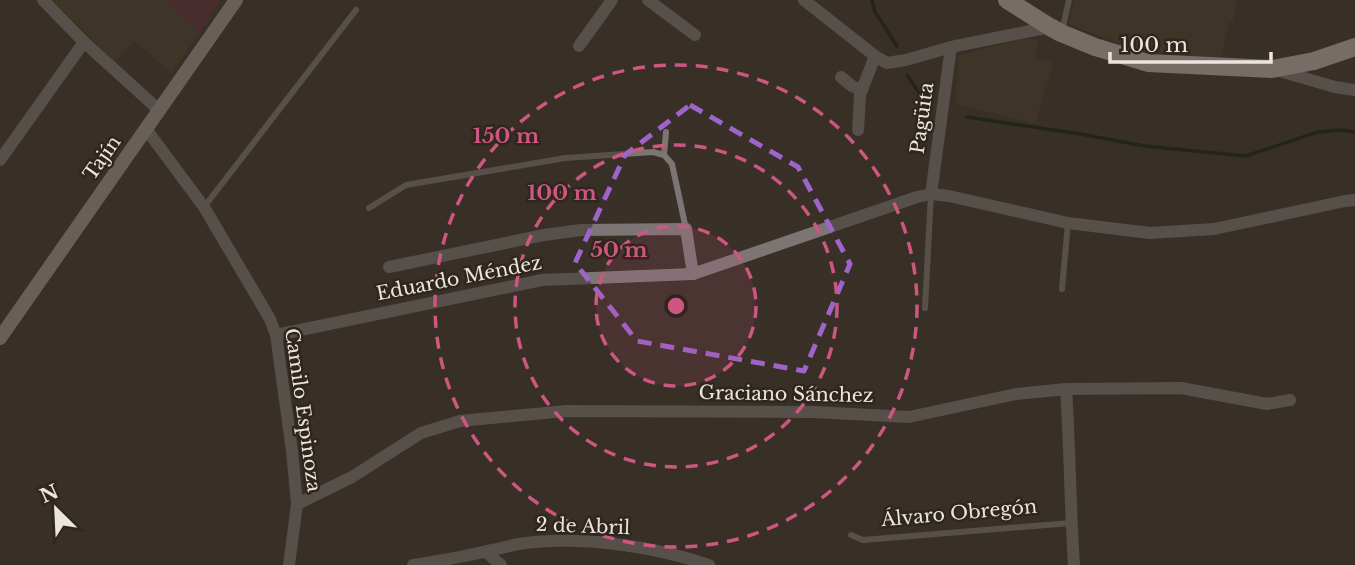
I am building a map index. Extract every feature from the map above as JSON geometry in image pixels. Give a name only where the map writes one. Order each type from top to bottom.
[{"type":"main road","name":"Tajín","points":[[0,338],[236,0]]},
{"type":"main road","points":[[1007,0],[1056,30],[1095,47],[1148,63],[1272,69],[1314,61],[1355,47]]},
{"type":"street","points":[[43,0],[84,42],[159,110]]},
{"type":"street","points":[[579,46],[612,0]]},
{"type":"street","points":[[648,0],[695,35]]},
{"type":"street","points":[[804,0],[874,56],[861,90],[858,130]]},
{"type":"street","name":"Pagüita","points":[[874,56],[887,63],[951,47],[1056,30]]},
{"type":"street","points":[[0,160],[84,42]]},
{"type":"street","name":"Pagüita","points":[[931,194],[951,47]]},
{"type":"street","points":[[1272,69],[1335,88],[1355,90]]},
{"type":"street","points":[[841,77],[861,90]]},
{"type":"street","name":"Camilo Espinoza","points":[[146,129],[204,207],[271,319],[276,335],[297,504],[289,565]]},
{"type":"street","name":"Eduardo Méndez","points":[[276,335],[542,280],[693,274],[931,194],[1068,223],[1150,233],[1214,229],[1355,200]]},
{"type":"street","points":[[388,267],[581,230],[686,229],[693,274]]},
{"type":"street","name":"Graciano Sánchez","points":[[297,504],[352,477],[421,433],[460,421],[566,411],[814,412],[909,417],[1016,394],[1066,388],[1181,387],[1267,404],[1290,400]]},
{"type":"street","points":[[1066,388],[1074,565]]},
{"type":"street","name":"2 de Abril","points":[[414,565],[517,544],[542,542],[590,542],[648,549],[684,556],[709,565]]},
{"type":"street","points":[[486,552],[501,565]]},
{"type":"lane","points":[[1056,30],[1069,0]]},
{"type":"lane","points":[[204,207],[356,10]]},
{"type":"lane","points":[[664,155],[666,132]]},
{"type":"lane","points":[[369,208],[406,185],[565,158],[653,152],[664,155],[672,164],[686,229]]},
{"type":"lane","points":[[925,308],[931,194]]},
{"type":"lane","points":[[1062,289],[1068,223]]},
{"type":"lane","name":"Álvaro Obregón","points":[[851,535],[863,540],[1071,523]]},
{"type":"highlighted area","points":[[690,105],[798,167],[850,264],[804,371],[637,341],[575,263],[625,155]]},
{"type":"shaded area","points":[[52,0],[167,0],[200,33],[171,73],[135,41],[115,62]]},
{"type":"shaded area","points":[[167,0],[221,0],[200,33]]},
{"type":"shaded area","points":[[1074,0],[1237,0],[1233,22],[1229,22],[1220,60],[1121,44],[1068,24]]},
{"type":"shaded area","points":[[1021,39],[1038,39],[1035,57],[1054,63],[1035,123],[955,104],[959,55]]},
{"type":"waterway","points":[[872,0],[875,12],[897,46]]},
{"type":"waterway","points":[[907,75],[929,108]]},
{"type":"waterway","points":[[967,117],[1145,146],[1246,156],[1318,132],[1355,132]]}]
